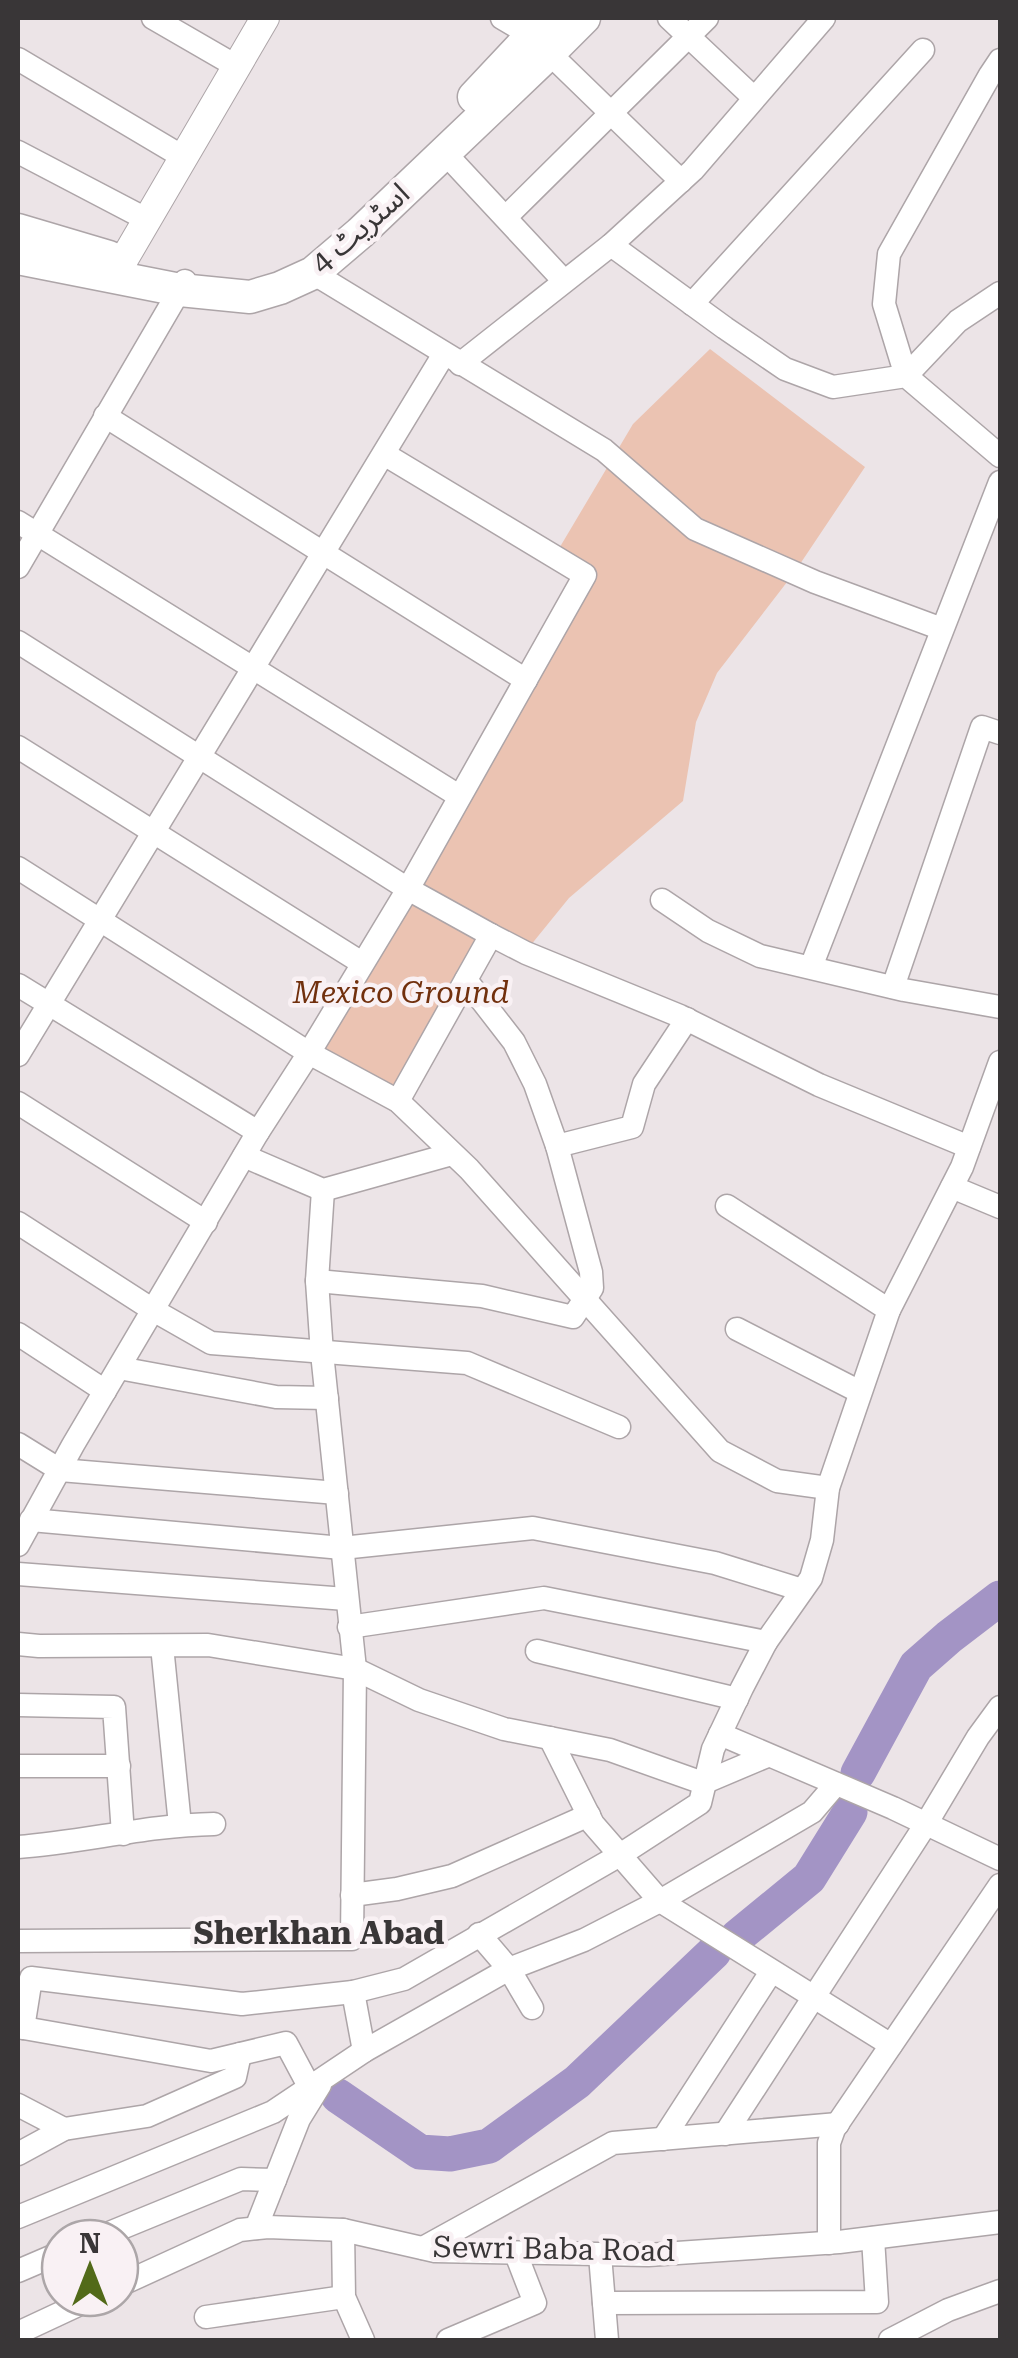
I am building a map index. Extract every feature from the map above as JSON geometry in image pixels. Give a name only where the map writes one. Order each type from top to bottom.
[{"type":"main road","name":"اسٹریٹ 4","points":[[18,230],[184,282],[256,276],[300,260],[434,142],[543,35],[584,18]]},
{"type":"main road","name":"اسٹریٹ 4","points":[[18,258],[184,282],[250,297],[280,288],[313,273],[360,233],[444,152],[543,35]]},
{"type":"street","points":[[153,18],[236,66]]},
{"type":"street","points":[[124,261],[265,18]]},
{"type":"street","points":[[502,18],[543,35],[610,114],[681,181]]},
{"type":"street","points":[[669,18],[754,98]]},
{"type":"street","points":[[506,217],[707,18]]},
{"type":"street","points":[[18,1055],[384,454],[452,359],[564,282],[681,181],[823,18]]},
{"type":"street","points":[[692,304],[924,50]]},
{"type":"street","points":[[18,60],[183,157]]},
{"type":"street","points":[[1000,60],[890,254],[884,304],[906,376],[1000,456]]},
{"type":"street","points":[[18,152],[146,219]]},
{"type":"street","points":[[444,152],[564,282]]},
{"type":"street","points":[[611,244],[785,369],[833,387],[906,376],[958,321],[1000,293]]},
{"type":"street","points":[[313,273],[604,450],[695,528],[814,582],[942,629]]},
{"type":"street","points":[[18,566],[27,527],[105,416],[184,282]]},
{"type":"street","points":[[105,416],[526,680]]},
{"type":"street","points":[[18,1545],[258,1132],[408,889],[584,575],[384,454]]},
{"type":"street","points":[[812,968],[1000,482]]},
{"type":"street","points":[[27,527],[459,796]]},
{"type":"street","points":[[18,642],[408,889],[526,953],[687,1019],[819,1085],[969,1147]]},
{"type":"street","points":[[892,987],[982,726],[1000,733]]},
{"type":"street","points":[[18,746],[362,963]]},
{"type":"street","points":[[18,868],[309,1053],[398,1101],[469,1170],[720,1451],[778,1481],[828,1488]]},
{"type":"street","points":[[662,900],[708,931],[760,956],[1000,1007]]},
{"type":"street","points":[[398,1101],[491,934]]},
{"type":"street","points":[[317,1281],[482,1296],[572,1317],[592,1288],[557,1146],[534,1084],[514,1042],[466,980]]},
{"type":"street","points":[[18,985],[258,1132]]},
{"type":"street","points":[[557,1146],[632,1127],[644,1084],[687,1019]]},
{"type":"street","points":[[317,2083],[286,2043],[211,2060],[20,2028],[32,1978],[242,2004],[352,1992],[404,1978],[620,1855],[700,1803],[713,1749],[736,1700],[766,1642],[811,1578],[822,1540],[828,1488],[890,1310],[952,1188],[1000,1062]]},
{"type":"street","points":[[18,1103],[206,1222]]},
{"type":"street","points":[[244,1156],[323,1190],[452,1154]]},
{"type":"street","points":[[952,1188],[1000,1207]]},
{"type":"street","points":[[18,1941],[352,1939],[355,1670],[317,1281],[323,1190]]},
{"type":"street","points":[[728,1206],[890,1310]]},
{"type":"street","points":[[18,1223],[211,1343],[467,1363],[619,1427]]},
{"type":"street","points":[[738,1329],[860,1392]]},
{"type":"street","points":[[18,1334],[105,1391]]},
{"type":"street","points":[[119,1368],[276,1397],[327,1398]]},
{"type":"street","points":[[18,1444],[60,1470],[337,1493]]},
{"type":"street","points":[[31,1520],[342,1548],[534,1528],[715,1563],[802,1590]]},
{"type":"street","points":[[18,1574],[346,1600]]},
{"type":"street","points":[[350,1627],[544,1598],[766,1642]]},
{"type":"street","points":[[18,1644],[208,1646],[355,1670],[436,1706],[504,1730],[610,1750],[704,1783],[766,1756]]},
{"type":"street","points":[[162,1646],[180,1825]]},
{"type":"street","points":[[537,1651],[736,1700]]},
{"type":"street","points":[[18,1705],[114,1707],[123,1834]]},
{"type":"street","points":[[725,2134],[1000,1707]]},
{"type":"street","points":[[720,1734],[1000,1859]]},
{"type":"street","points":[[550,1738],[593,1824],[660,1900],[892,2045]]},
{"type":"street","points":[[18,1766],[120,1766]]},
{"type":"street","points":[[18,2217],[274,2112],[364,2052],[510,1969],[584,1940],[812,1812],[836,1784]]},
{"type":"street","points":[[352,1895],[452,1876],[589,1815]]},
{"type":"street","points":[[18,1847],[214,1824]]},
{"type":"street","points":[[829,2243],[829,2143],[838,2124],[999,1890]]},
{"type":"street","points":[[479,1934],[510,1969],[532,2008]]},
{"type":"street","points":[[664,2139],[772,1972]]},
{"type":"street","points":[[352,1992],[364,2052]]},
{"type":"street","points":[[18,2154],[64,2129],[147,2116],[234,2077],[240,2054]]},
{"type":"street","points":[[256,2228],[298,2119],[317,2083]]},
{"type":"street","points":[[18,2105],[64,2129]]},
{"type":"street","points":[[423,2248],[613,2143],[838,2124]]},
{"type":"street","points":[[140,2220],[241,2179],[275,2180]]},
{"type":"street","name":"Sewri Baba Road","points":[[140,2277],[240,2230],[256,2228],[343,2230],[435,2251],[648,2255],[829,2243],[1000,2222]]},
{"type":"street","points":[[343,2230],[344,2297],[363,2340]]},
{"type":"street","points":[[604,2303],[877,2302],[873,2238]]},
{"type":"street","points":[[454,2339],[536,2303],[516,2254]]},
{"type":"street","points":[[600,2255],[606,2340]]},
{"type":"street","points":[[890,2340],[948,2310],[1000,2291]]},
{"type":"street","points":[[206,2317],[344,2297]]},
{"type":"street","points":[[18,2332],[48,2318]]},
{"type":"green space","points":[[710,349],[865,467],[794,573],[717,673],[696,722],[683,801],[569,898],[526,951],[410,889],[584,576],[554,557],[633,424]]},
{"type":"green space","name":"Mexico Ground","points":[[409,890],[488,936],[394,1099],[310,1054]]},
{"type":"waterway","points":[[858,1773],[916,1666],[1000,1598]]},
{"type":"waterway","points":[[737,1937],[809,1878],[850,1812]]},
{"type":"waterway","points":[[338,2096],[420,2152],[450,2154],[489,2146],[577,2082],[714,1952]]},
{"type":"district","name":"Sherkhan Abad","points":[[319,1933]]}]
